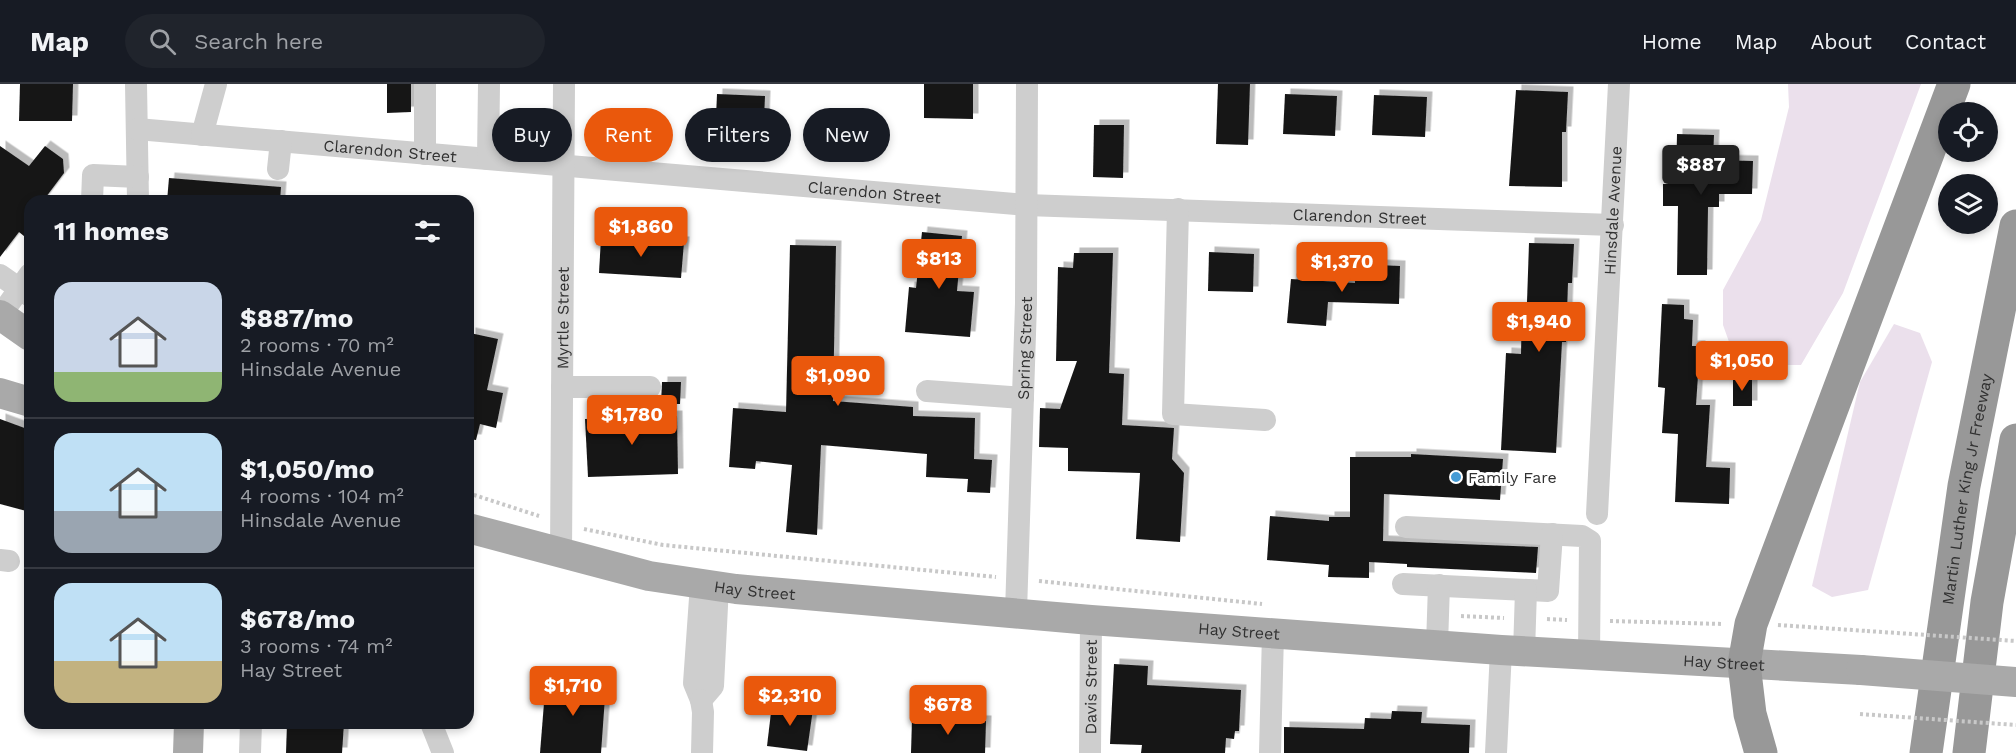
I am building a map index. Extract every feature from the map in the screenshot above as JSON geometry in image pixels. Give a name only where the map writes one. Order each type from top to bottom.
[{"type":"highway","points":[[1761,753],[1750,714],[1744,664],[1751,624],[1954,84]]},
{"type":"highway","name":"Martin Luther King Jr Freeway","points":[[1926,753],[1964,486],[2016,226]]},
{"type":"highway","points":[[1969,753],[1987,602],[2016,440]]},
{"type":"main road","points":[[0,316],[24,332]]},
{"type":"main road","points":[[0,393],[24,400]]},
{"type":"main road","name":"Hay Street","points":[[474,530],[649,576],[709,585],[1090,620],[1513,651],[1861,670],[2016,682]]},
{"type":"main road","points":[[188,753],[189,729]]},
{"type":"street","points":[[136,84],[138,195]]},
{"type":"street","points":[[202,135],[216,84]]},
{"type":"street","points":[[425,84],[425,154]]},
{"type":"street","points":[[488,159],[489,84]]},
{"type":"street","name":"Myrtle Street","points":[[561,554],[564,84]]},
{"type":"street","name":"Spring Street","points":[[1016,612],[1023,398],[1027,84]]},
{"type":"street","name":"Hinsdale Avenue","points":[[1597,514],[1619,84]]},
{"type":"street","name":"Clarendon Street","points":[[137,129],[1026,205],[1613,225]]},
{"type":"street","points":[[278,169],[281,141]]},
{"type":"street","points":[[92,195],[93,175],[138,177]]},
{"type":"street","points":[[1178,210],[1173,414],[1265,420]]},
{"type":"street","points":[[0,275],[24,285]]},
{"type":"street","points":[[0,316],[24,289]]},
{"type":"street","points":[[562,387],[650,387]]},
{"type":"street","points":[[927,391],[1023,398]]},
{"type":"street","points":[[1406,527],[1582,536],[1590,542],[1589,656]]},
{"type":"street","points":[[1403,584],[1548,591],[1552,534]]},
{"type":"street","points":[[702,753],[703,712],[694,683],[709,585]]},
{"type":"street","points":[[1437,645],[1439,585]]},
{"type":"street","points":[[1496,753],[1513,651],[1525,618],[1526,590]]},
{"type":"street","name":"Davis Street","points":[[1090,620],[1090,753]]},
{"type":"street","points":[[1269,753],[1273,633]]},
{"type":"street","points":[[250,753],[251,729]]},
{"type":"street","points":[[433,729],[442,753]]},
{"type":"path","points":[[474,495],[562,524],[663,545],[1267,604]]},
{"type":"path","points":[[1438,616],[1751,624],[2016,641]]},
{"type":"path","points":[[1860,714],[2016,725]]},
{"type":"shaded area","points":[[1788,84],[1921,84],[1843,293],[1801,365],[1766,365],[1733,353],[1723,325],[1723,290],[1761,220],[1789,107]]},
{"type":"shaded area","points":[[1894,324],[1920,333],[1932,362],[1868,590],[1832,597],[1812,586],[1860,382]]},
{"type":"building","points":[[20,84],[73,84],[72,121],[19,121]]},
{"type":"building","points":[[387,84],[411,84],[411,112],[387,113]]},
{"type":"building","points":[[924,84],[973,84],[973,119],[924,118]]},
{"type":"building","points":[[1218,84],[1250,84],[1248,145],[1216,144]]},
{"type":"building","points":[[1516,90],[1568,92],[1566,132],[1562,132],[1562,187],[1509,186]]},
{"type":"building","points":[[717,94],[765,96],[764,108],[716,108]]},
{"type":"building","points":[[1285,94],[1337,96],[1335,136],[1283,134]]},
{"type":"building","points":[[1374,95],[1427,97],[1425,137],[1372,135]]},
{"type":"building","points":[[1094,125],[1124,125],[1123,178],[1093,177]]},
{"type":"building","points":[[1677,134],[1714,135],[1713,160],[1753,161],[1752,194],[1719,194],[1719,207],[1708,207],[1707,275],[1677,275],[1678,206],[1663,206],[1663,184],[1676,184]]},
{"type":"building","points":[[0,146],[29,166],[45,146],[63,159],[64,173],[48,195],[24,195],[24,236],[19,232],[0,257]]},
{"type":"building","points":[[169,178],[281,187],[280,195],[168,195]]},
{"type":"building","points":[[922,232],[962,236],[957,291],[974,292],[970,337],[905,332],[909,287],[916,288]]},
{"type":"building","points":[[601,238],[684,242],[681,278],[599,273]]},
{"type":"building","points":[[1529,243],[1574,244],[1572,283],[1568,283],[1566,342],[1562,342],[1556,453],[1501,450],[1506,353],[1521,354],[1522,302],[1527,302]]},
{"type":"building","points":[[790,245],[836,246],[833,401],[913,407],[913,416],[975,418],[974,459],[992,460],[990,493],[967,492],[968,479],[926,477],[927,454],[821,445],[817,535],[786,532],[792,465],[756,461],[755,469],[729,467],[733,408],[786,412]]},
{"type":"building","points":[[1209,252],[1254,254],[1253,292],[1208,291]]},
{"type":"building","points":[[1074,253],[1113,253],[1109,373],[1124,374],[1122,425],[1174,428],[1172,459],[1184,473],[1180,542],[1136,539],[1140,473],[1068,471],[1068,448],[1039,447],[1040,408],[1060,409],[1077,361],[1056,361],[1058,267],[1073,268]]},
{"type":"building","points":[[1355,264],[1400,266],[1399,304],[1328,302],[1326,326],[1287,323],[1291,279],[1355,283]]},
{"type":"building","points":[[1662,304],[1684,305],[1684,319],[1693,320],[1692,346],[1700,346],[1696,405],[1710,405],[1706,467],[1730,468],[1729,504],[1675,502],[1678,434],[1662,433],[1665,388],[1658,387]]},
{"type":"building","points":[[474,334],[498,339],[487,390],[503,393],[496,428],[480,424],[476,440],[474,440]]},
{"type":"building","points":[[1733,379],[1752,379],[1752,406],[1733,406]]},
{"type":"building","points":[[662,382],[681,382],[680,404],[661,404]]},
{"type":"building","points":[[677,416],[678,474],[588,477],[585,419]]},
{"type":"building","points":[[0,419],[24,428],[24,510],[0,504]]},
{"type":"building","points":[[1411,454],[1503,459],[1500,500],[1384,494],[1383,541],[1538,547],[1536,573],[1407,567],[1407,564],[1369,562],[1369,578],[1328,577],[1329,565],[1267,560],[1270,516],[1329,521],[1329,517],[1350,517],[1350,457],[1411,457]]},
{"type":"building","points":[[1114,664],[1148,666],[1147,685],[1241,690],[1239,731],[1235,731],[1234,739],[1226,738],[1225,753],[1141,753],[1142,745],[1110,744]]},
{"type":"building","points":[[546,678],[606,683],[601,753],[540,753]]},
{"type":"building","points":[[772,704],[813,709],[807,751],[767,746]]},
{"type":"building","points":[[1392,711],[1422,712],[1421,723],[1470,725],[1469,753],[1284,753],[1284,727],[1364,729],[1365,718],[1391,719]]},
{"type":"building","points":[[912,719],[986,721],[985,753],[911,753]]},
{"type":"building","points":[[287,729],[344,729],[342,753],[286,753]]},
{"type":"place","name":"Family Fare","points":[[1456,477]]}]
